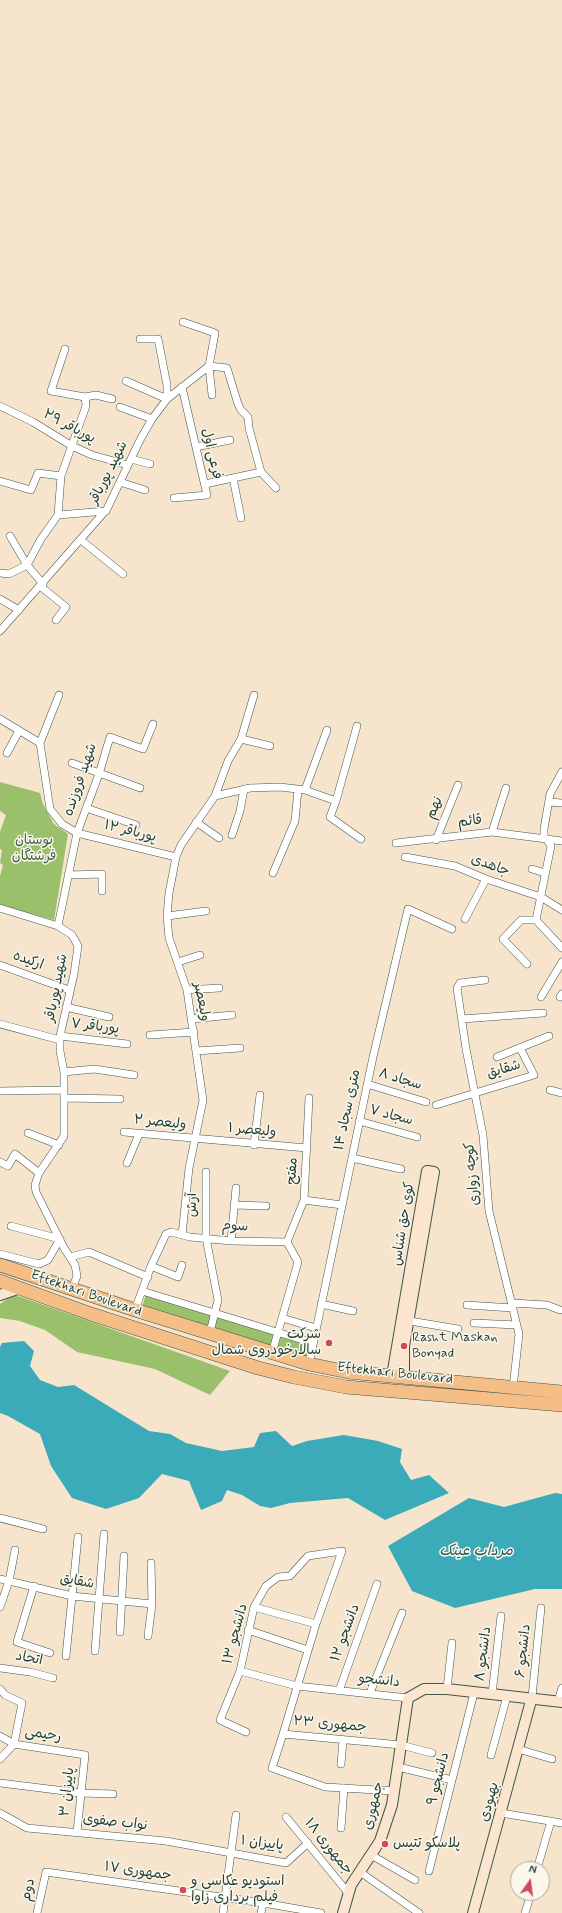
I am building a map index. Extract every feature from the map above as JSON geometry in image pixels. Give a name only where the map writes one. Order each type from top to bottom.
[{"type":"highway","name":"Eftekhari Boulevard","points":[[0,1265],[135,1310],[210,1332],[309,1364],[348,1372],[562,1392]]},
{"type":"highway","name":"Eftekhari Boulevard","points":[[0,1281],[91,1314],[258,1368],[294,1378],[346,1387],[562,1405]]},
{"type":"highway","points":[[171,1321],[201,1336],[203,1340],[197,1345],[178,1342]]},
{"type":"highway","points":[[230,1339],[220,1341],[216,1345],[219,1352],[247,1360],[258,1368]]},
{"type":"street","points":[[183,322],[215,333],[210,366],[212,395]]},
{"type":"street","points":[[126,381],[167,399],[167,385],[158,340],[140,339]]},
{"type":"street","points":[[65,349],[51,391],[85,397],[96,395],[112,399]]},
{"type":"street","points":[[210,366],[227,368],[238,404],[241,410],[248,417],[249,428],[261,472],[276,488]]},
{"type":"street","name":"شهید پورباقر","points":[[0,631],[106,511],[152,419],[167,399],[210,366]]},
{"type":"street","name":"فرعی اول","points":[[174,498],[207,495],[182,387]]},
{"type":"street","points":[[0,573],[8,574],[27,565],[41,539],[58,515],[61,476],[86,406],[85,397]]},
{"type":"street","name":"پورباقر ۲۹","points":[[0,406],[33,422],[72,446],[92,455],[150,464]]},
{"type":"street","points":[[120,407],[152,419]]},
{"type":"street","points":[[196,446],[230,440]]},
{"type":"street","points":[[205,484],[261,472]]},
{"type":"street","points":[[0,480],[31,490],[38,473],[61,476]]},
{"type":"street","points":[[233,478],[241,518]]},
{"type":"street","points":[[120,482],[145,490]]},
{"type":"street","points":[[58,515],[106,511]]},
{"type":"street","points":[[10,536],[27,565],[42,585],[66,607],[56,620]]},
{"type":"street","points":[[81,540],[123,574]]},
{"type":"street","points":[[0,599],[19,610]]},
{"type":"street","points":[[58,926],[77,833],[62,824],[50,809],[40,743],[59,695]]},
{"type":"street","name":"ولیعصر","points":[[182,1235],[189,1168],[203,1100],[187,990],[170,938],[167,916],[176,857],[181,844],[215,796],[228,761],[241,739],[254,695]]},
{"type":"street","points":[[1,722],[40,743]]},
{"type":"street","name":"شهید فروزنده","points":[[77,833],[99,774],[110,736],[143,749],[152,724]]},
{"type":"street","points":[[357,726],[330,817],[361,839]]},
{"type":"street","points":[[273,873],[295,821],[302,790],[327,730]]},
{"type":"street","points":[[7,753],[19,731]]},
{"type":"street","points":[[241,739],[270,746]]},
{"type":"street","points":[[72,764],[140,788]]},
{"type":"street","points":[[536,920],[551,846],[544,836],[544,829],[552,789],[562,774]]},
{"type":"street","name":"نهم","points":[[436,840],[458,785]]},
{"type":"street","points":[[215,796],[244,789],[280,787],[302,790],[336,800]]},
{"type":"street","points":[[492,832],[506,788]]},
{"type":"street","points":[[232,835],[240,811],[244,789]]},
{"type":"street","points":[[549,802],[562,803]]},
{"type":"street","points":[[86,808],[136,825]]},
{"type":"street","points":[[196,822],[219,838]]},
{"type":"street","name":"قائم","points":[[396,843],[436,840],[492,832],[562,841]]},
{"type":"street","name":"پورباقر ۱۲","points":[[77,833],[176,857]]},
{"type":"street","name":"جاهدی","points":[[405,857],[455,866],[486,879],[541,897],[562,910]]},
{"type":"street","points":[[532,869],[545,873]]},
{"type":"street","points":[[68,875],[102,874],[102,891]]},
{"type":"street","points":[[465,919],[486,879]]},
{"type":"street","name":"شهید پورباقر","points":[[0,908],[58,926],[72,934],[78,946],[74,974],[60,1038],[64,1072],[64,1136],[39,1173],[35,1185],[36,1192],[75,1265],[77,1276],[72,1289]]},
{"type":"street","name":"۱۴ متری سجاد","points":[[309,1364],[367,1084],[408,909],[452,929]]},
{"type":"street","points":[[167,916],[206,911]]},
{"type":"street","points":[[527,964],[503,938],[521,920],[536,920],[562,948]]},
{"type":"street","points":[[178,962],[200,955]]},
{"type":"street","points":[[541,997],[562,962]]},
{"type":"street","name":"ارکیده","points":[[0,965],[70,990]]},
{"type":"street","name":"کوچه زواری","points":[[485,980],[458,985],[462,1019],[483,1135],[489,1211],[519,1334],[513,1388]]},
{"type":"street","points":[[187,990],[219,988]]},
{"type":"street","points":[[66,1007],[109,1017]]},
{"type":"street","points":[[462,1019],[543,1013]]},
{"type":"street","points":[[192,1020],[232,1015]]},
{"type":"street","name":"پورباقر ۷","points":[[0,1024],[60,1038],[127,1044]]},
{"type":"street","points":[[150,1035],[194,1032]]},
{"type":"street","name":"شقایق","points":[[497,1057],[549,1036]]},
{"type":"street","points":[[196,1051],[240,1048]]},
{"type":"street","name":"شقایق","points":[[475,1093],[534,1075],[520,1048]]},
{"type":"street","points":[[64,1072],[94,1069],[134,1075]]},
{"type":"street","name":"سجاد ۸","points":[[367,1084],[426,1102]]},
{"type":"street","points":[[0,1091],[64,1090]]},
{"type":"street","points":[[550,1090],[562,1093]]},
{"type":"street","points":[[436,1105],[475,1093]]},
{"type":"street","points":[[254,1144],[260,1095]]},
{"type":"street","points":[[64,1098],[120,1100]]},
{"type":"street","name":"مفتح","points":[[287,1242],[304,1200],[309,1098]]},
{"type":"street","name":"سجاد ۷","points":[[359,1121],[417,1137]]},
{"type":"street","name":"ولیعصر ۲","points":[[124,1132],[194,1139]]},
{"type":"street","points":[[28,1133],[59,1145]]},
{"type":"street","points":[[127,1163],[139,1134]]},
{"type":"street","name":"ولیعصر ۱","points":[[194,1139],[307,1148]]},
{"type":"street","points":[[0,1162],[8,1166],[15,1154],[39,1173]]},
{"type":"street","points":[[352,1158],[401,1169]]},
{"type":"street","name":"کوی حق شناس","points":[[398,1377],[404,1346],[405,1320],[426,1171],[434,1172],[405,1320]]},
{"type":"street","name":"آرش","points":[[206,1172],[206,1238],[218,1300],[210,1332]]},
{"type":"street","points":[[231,1241],[236,1188]]},
{"type":"street","points":[[304,1200],[342,1205]]},
{"type":"street","points":[[234,1205],[266,1206]]},
{"type":"street","points":[[0,1254],[39,1264],[48,1260],[60,1239],[11,1226]]},
{"type":"street","points":[[135,1310],[151,1266],[166,1234],[171,1232],[182,1235]]},
{"type":"street","name":"سوم","points":[[182,1235],[231,1241],[287,1242]]},
{"type":"street","points":[[272,1353],[298,1262],[287,1242]]},
{"type":"street","points":[[70,1257],[89,1252],[148,1277]]},
{"type":"street","points":[[151,1266],[178,1277],[182,1265]]},
{"type":"street","points":[[0,1295],[20,1288]]},
{"type":"street","points":[[142,1291],[313,1343]]},
{"type":"street","points":[[321,1304],[353,1311]]},
{"type":"street","points":[[467,1305],[547,1305],[560,1310]]},
{"type":"street","points":[[282,1318],[316,1328]]},
{"type":"street","points":[[405,1320],[458,1329]]},
{"type":"street","points":[[474,1323],[517,1325]]},
{"type":"street","points":[[0,1518],[43,1529]]},
{"type":"street","points":[[95,1651],[104,1534]]},
{"type":"street","points":[[66,1656],[78,1537]]},
{"type":"street","points":[[0,1606],[9,1581],[15,1550]]},
{"type":"street","name":"دانشجو ۱۳","points":[[246,1732],[220,1720],[240,1671],[254,1607],[266,1586],[278,1577],[290,1576],[308,1556],[342,1551],[316,1624],[297,1686]]},
{"type":"street","points":[[120,1632],[124,1556]]},
{"type":"street","points":[[148,1636],[152,1604],[151,1563]]},
{"type":"street","name":"شقایق","points":[[0,1579],[72,1596],[152,1604]]},
{"type":"street","name":"دانشجو ۱۲","points":[[338,1691],[377,1584]]},
{"type":"street","points":[[34,1586],[17,1642],[50,1653]]},
{"type":"street","points":[[254,1607],[316,1624]]},
{"type":"street","name":"دانشجو ۶","points":[[532,1697],[541,1608]]},
{"type":"street","points":[[370,1694],[402,1613]]},
{"type":"street","name":"دانشجو ۸","points":[[492,1694],[501,1616]]},
{"type":"street","points":[[248,1630],[308,1650]]},
{"type":"street","points":[[447,1689],[452,1643]]},
{"type":"street","name":"اتحاد","points":[[0,1668],[30,1672],[52,1678]]},
{"type":"street","name":"دانشجو","points":[[240,1671],[297,1686],[408,1698],[424,1689],[447,1689],[560,1701]]},
{"type":"street","name":"جمهوری ۲۳","points":[[297,1686],[283,1734],[401,1745],[432,1753]]},
{"type":"street","points":[[560,1701],[562,1688]]},
{"type":"street","points":[[0,1689],[5,1695],[22,1703],[14,1744],[0,1759]]},
{"type":"street","name":"دانشجو ۹","points":[[429,1872],[474,1693]]},
{"type":"street","points":[[491,1755],[506,1696]]},
{"type":"street","name":"بهبودی","points":[[473,1913],[532,1697]]},
{"type":"street","name":"جمهوری","points":[[343,1913],[351,1885],[380,1841],[392,1805],[408,1698]]},
{"type":"street","points":[[283,1734],[272,1768],[325,1786],[394,1791]]},
{"type":"street","name":"رحیمی","points":[[0,1736],[14,1744],[84,1755]]},
{"type":"street","points":[[340,1764],[343,1740]]},
{"type":"street","points":[[518,1749],[552,1759]]},
{"type":"street","name":"پاییزان ۳","points":[[77,1832],[84,1755]]},
{"type":"street","points":[[398,1766],[452,1780]]},
{"type":"street","points":[[0,1783],[81,1793],[113,1794]]},
{"type":"street","points":[[341,1828],[344,1788]]},
{"type":"street","name":"نواب صفوی","points":[[0,1813],[27,1828],[166,1841],[231,1853]]},
{"type":"street","points":[[501,1813],[562,1823]]},
{"type":"street","points":[[223,1913],[236,1815]]},
{"type":"street","name":"جمهوری ۱۸","points":[[286,1817],[349,1894]]},
{"type":"street","points":[[539,1861],[551,1821]]},
{"type":"street","name":"پاییزان ۱","points":[[231,1853],[286,1862],[308,1843]]},
{"type":"street","points":[[371,1855],[415,1880]]},
{"type":"street","name":"جمهوری ۱۷","points":[[46,1872],[225,1898],[263,1902],[321,1913]]},
{"type":"street","name":"دوم","points":[[37,1913],[46,1872]]},
{"type":"street","points":[[360,1872],[416,1911]]},
{"type":"street","points":[[525,1913],[529,1901]]},
{"type":"street","points":[[261,1913],[263,1902]]},
{"type":"green space","name":"بوستان فرشتگان","points":[[0,782],[40,793],[43,804],[54,824],[68,834],[54,920],[0,905],[0,876],[3,865],[0,863],[2,850],[0,849],[0,832],[6,815],[0,811]]},
{"type":"green space","points":[[146,1294],[312,1343],[308,1361],[142,1307]]},
{"type":"green space","points":[[13,1295],[230,1371],[210,1395],[155,1369],[77,1352],[45,1330],[20,1321],[0,1318],[0,1304]]},
{"type":"water","points":[[24,1341],[34,1351],[30,1366],[40,1380],[58,1387],[74,1385],[149,1431],[170,1434],[186,1443],[222,1451],[254,1447],[260,1433],[276,1431],[292,1446],[307,1441],[344,1435],[378,1441],[402,1449],[400,1462],[411,1480],[429,1475],[449,1493],[385,1520],[348,1498],[290,1503],[271,1508],[260,1506],[242,1495],[227,1490],[222,1501],[201,1510],[189,1481],[162,1474],[139,1498],[106,1509],[72,1498],[51,1466],[40,1434],[0,1413],[0,1347],[2,1343]]},
{"type":"water","name":"مرداب عینک","points":[[555,1493],[562,1494],[562,1589],[535,1589],[455,1608],[412,1591],[388,1546],[469,1498],[504,1507]]},
{"type":"place","name":"شرکت سالارخودروی شمال","points":[[329,1343]]},
{"type":"place","name":"Rasht Maskan Bonyad","points":[[404,1346]]},
{"type":"place","name":"پلاسکو تتیس","points":[[385,1844]]},
{"type":"place","name":"استودیو عکاسی و فیلم برداری زاوا","points":[[183,1890]]}]
